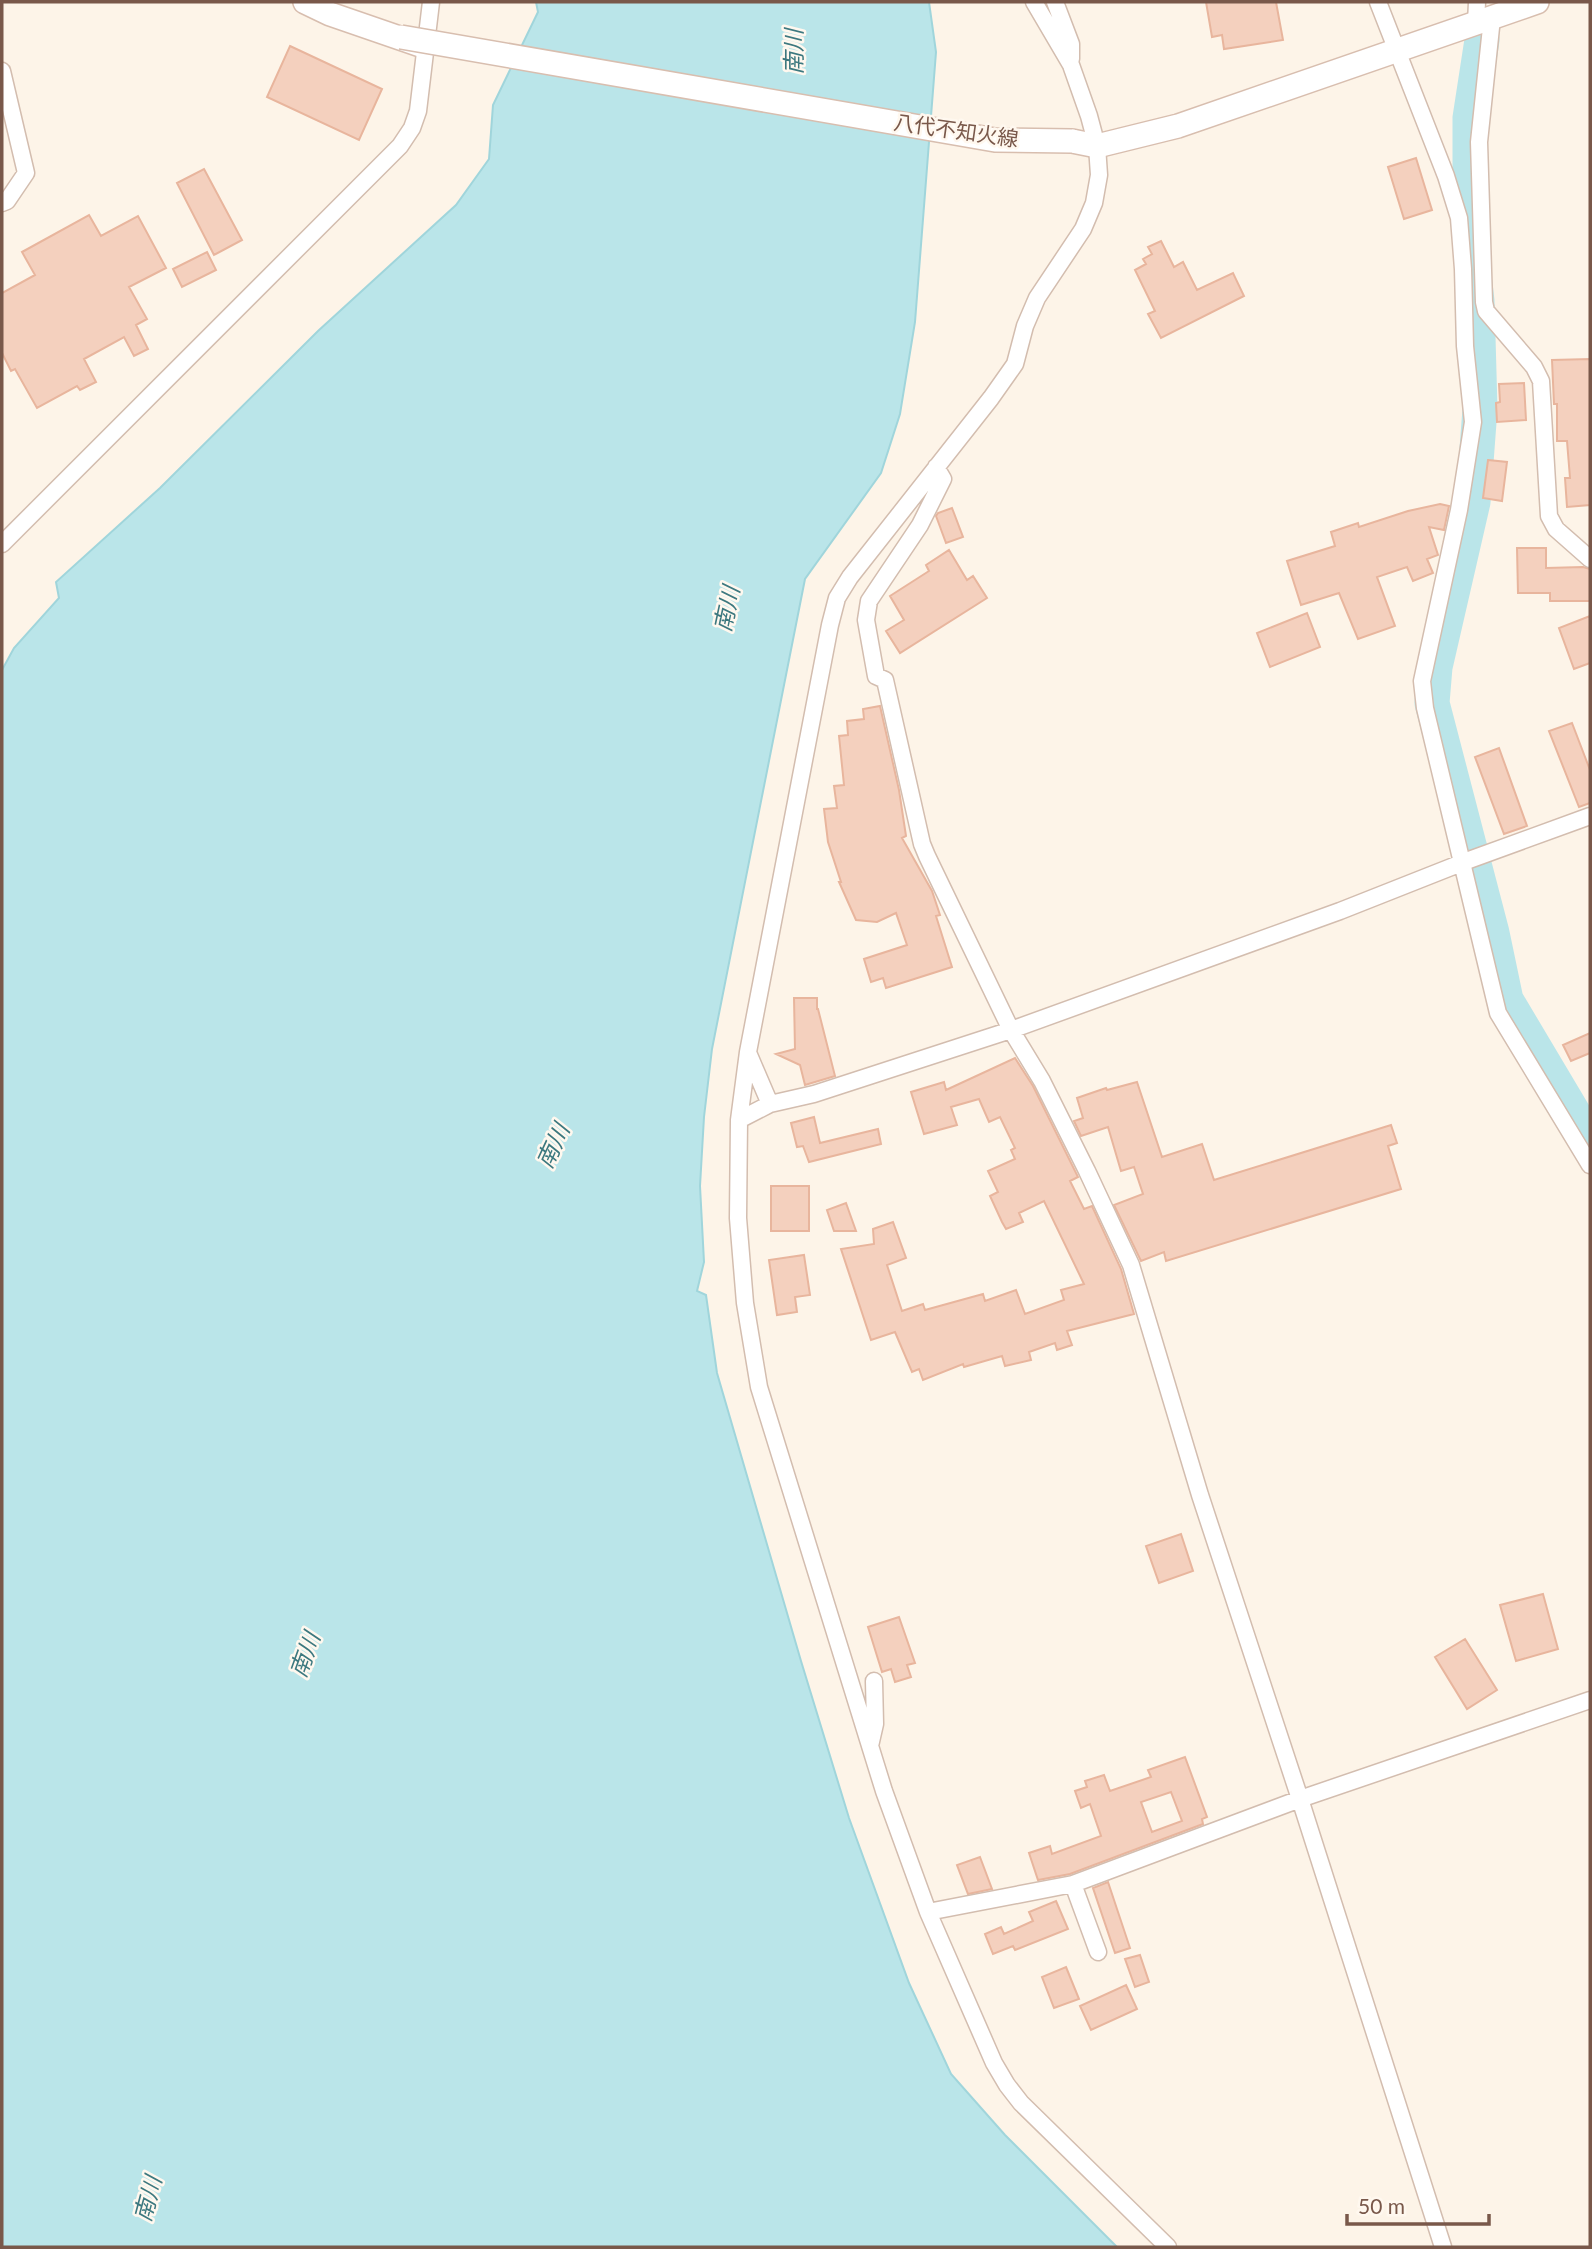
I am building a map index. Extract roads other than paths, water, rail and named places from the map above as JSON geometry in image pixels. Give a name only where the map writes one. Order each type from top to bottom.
[{"type":"main road","name":"八代不知火線","points":[[305,2],[330,15],[425,47]]},
{"type":"main road","name":"八代不知火線","points":[[401,37],[995,140],[1072,141],[1097,146],[1178,127],[1397,51],[1481,14],[1536,2]]},
{"type":"street","points":[[2,544],[400,146],[412,128],[418,111],[431,2]]},
{"type":"street","points":[[1034,2],[1071,65],[1097,146],[1099,175],[1094,203],[1083,229],[1037,298],[1025,326],[1014,364],[850,577],[837,598],[748,1052],[738,1120],[738,1219],[751,1349],[759,1387],[870,1746],[928,1912],[994,2063],[1007,2085],[1039,2122],[1168,2247]]},
{"type":"street","points":[[1055,2],[1071,44],[1071,65]]},
{"type":"street","points":[[1378,2],[1446,176],[1459,218],[1463,269],[1465,346],[1473,422],[1459,510],[1422,681],[1425,708],[1471,860],[1498,1013],[1590,1165]]},
{"type":"street","points":[[1481,14],[1479,142],[1484,302],[1486,311],[1534,367],[1541,381],[1549,516],[1556,529],[1590,559]]},
{"type":"street","points":[[2,71],[26,173],[8,201],[2,203]]},
{"type":"street","points":[[936,467],[943,479],[926,514],[869,601],[866,620],[876,676],[885,680],[922,844],[1011,1030],[1042,1082],[1131,1265],[1200,1495],[1443,2247]]},
{"type":"street","points":[[738,1120],[770,1104],[814,1094],[1011,1030],[1340,911],[1590,816]]},
{"type":"street","points":[[748,1052],[770,1104]]},
{"type":"street","points":[[870,1746],[876,1724],[874,1681]]},
{"type":"street","points":[[928,1912],[1073,1884],[1300,1799],[1590,1700]]},
{"type":"street","points":[[1073,1884],[1098,1952]]},
{"type":"water","name":"南川","points":[[536,2],[929,2],[936,52],[915,322],[900,414],[881,473],[805,579],[712,1049],[700,1186],[704,1262],[697,1291],[706,1295],[717,1373],[849,1818],[909,1983],[951,2074],[1005,2135],[1117,2247],[2,2247],[2,670],[14,648],[59,598],[56,582],[160,488],[318,331],[456,205],[489,159],[493,105],[538,12]]},
{"type":"waterway","points":[[1482,40],[1470,118],[1470,241],[1477,301],[1480,409],[1473,502],[1435,667],[1432,703],[1492,933],[1506,1000],[1590,1141]]}]
